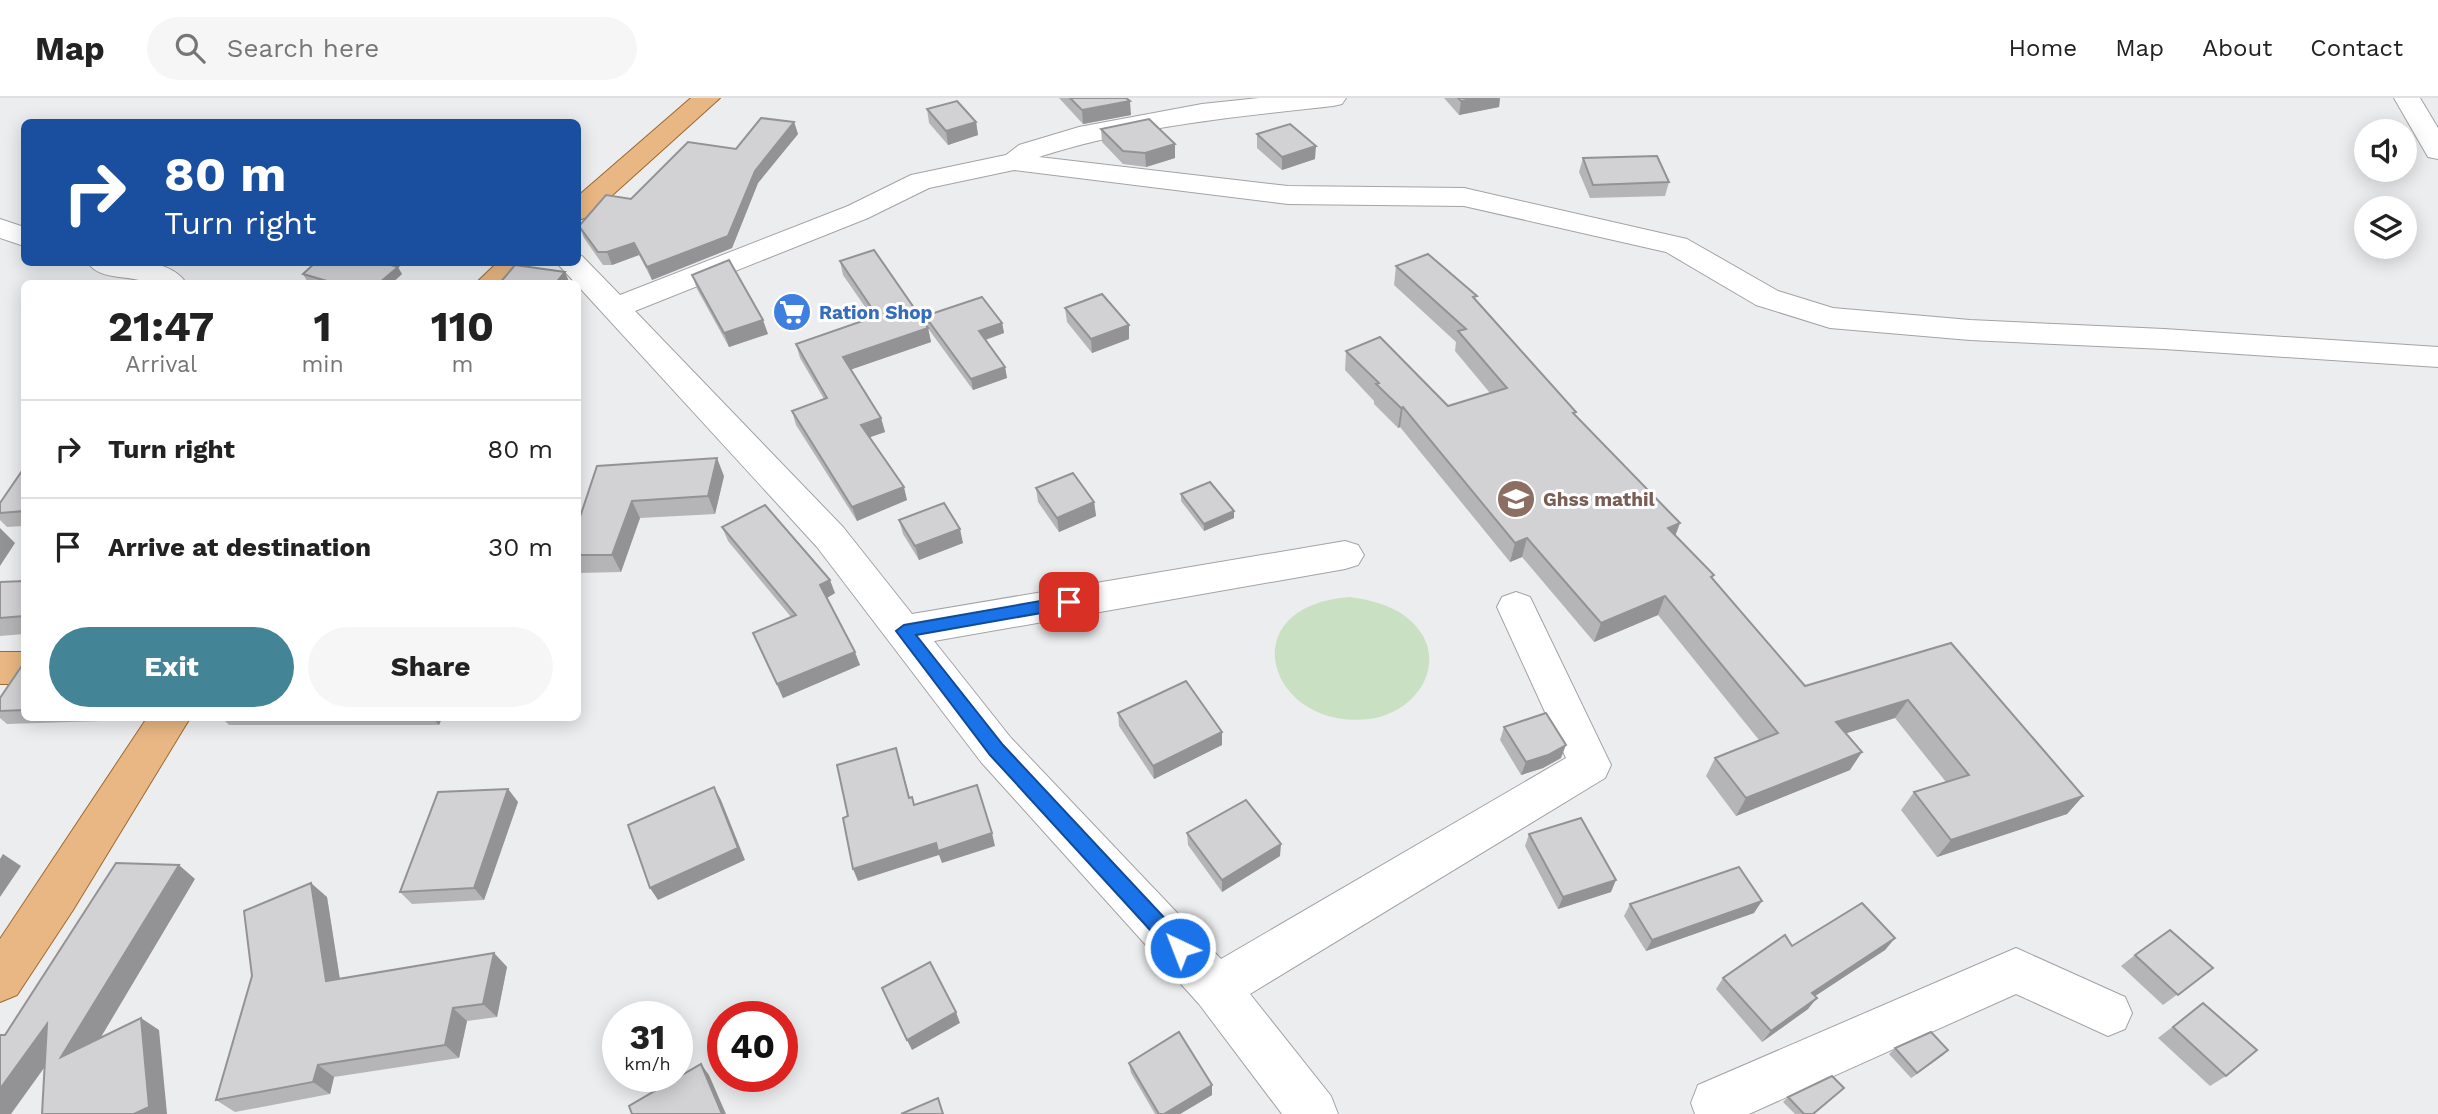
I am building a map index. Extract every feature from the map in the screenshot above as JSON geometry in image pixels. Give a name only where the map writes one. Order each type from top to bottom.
[{"type":"main road","points":[[581,208],[707,98]]},
{"type":"main road","points":[[495,280],[512,266]]},
{"type":"main road","points":[[0,668],[21,668]]},
{"type":"main road","points":[[0,979],[57,895],[167,721]]},
{"type":"street","points":[[1014,162],[1029,151],[1079,135],[1202,112],[1333,98]]},
{"type":"street","points":[[2407,98],[2438,151]]},
{"type":"street","points":[[615,308],[858,212],[921,181],[1014,162],[1288,195],[1464,197],[1676,245],[1767,298],[1830,318],[1970,330],[2164,339],[2438,357]]},
{"type":"street","points":[[0,228],[21,236]]},
{"type":"street","points":[[111,266],[152,272],[165,280]]},
{"type":"street","points":[[575,266],[830,537],[996,750],[1216,988],[1313,1114]]},
{"type":"street","points":[[904,631],[1345,555]]},
{"type":"street","points":[[1216,988],[1590,765],[1516,607]]},
{"type":"street","points":[[1723,1114],[1716,1103],[2016,970],[2108,1013]]},
{"type":"green space","points":[[1350,597],[1379,603],[1399,612],[1420,631],[1428,647],[1429,663],[1425,679],[1417,693],[1388,714],[1369,719],[1334,718],[1307,706],[1287,688],[1276,666],[1276,643],[1287,622],[1312,605]]},
{"type":"building","points":[[1070,98],[1126,98],[1130,101],[1082,110]]},
{"type":"building","points":[[957,101],[976,122],[946,131],[927,109]]},
{"type":"building","points":[[761,118],[794,122],[755,171],[728,236],[647,267],[634,243],[607,252],[598,252],[581,229],[581,224],[606,195],[631,199],[688,142],[736,149]]},
{"type":"building","points":[[1149,119],[1175,144],[1145,153],[1123,151],[1101,129]]},
{"type":"building","points":[[1290,124],[1316,146],[1282,157],[1257,134]]},
{"type":"building","points":[[1657,156],[1669,182],[1593,185],[1583,158]]},
{"type":"building","points":[[874,250],[928,328],[843,357],[881,418],[861,425],[904,487],[852,507],[792,411],[827,398],[796,344],[877,316],[840,261]]},
{"type":"building","points":[[1428,254],[1477,296],[1473,297],[1576,412],[1573,413],[1680,523],[1668,528],[1714,575],[1711,577],[1805,686],[1951,643],[2083,796],[1951,840],[1914,792],[1969,775],[1908,700],[1836,722],[1862,752],[1746,798],[1715,758],[1778,733],[1665,596],[1601,623],[1527,538],[1515,543],[1403,407],[1376,384],[1379,383],[1346,351],[1380,337],[1448,406],[1507,388],[1458,331],[1466,329],[1396,266]]},
{"type":"building","points":[[729,260],[763,320],[724,333],[692,275]]},
{"type":"building","points":[[312,266],[398,267],[383,280],[323,280],[303,274]]},
{"type":"building","points":[[514,266],[565,272],[558,280],[502,280]]},
{"type":"building","points":[[1102,294],[1129,325],[1091,339],[1065,308]]},
{"type":"building","points":[[982,297],[1002,323],[979,331],[1005,367],[971,379],[925,316]]},
{"type":"building","points":[[717,458],[708,496],[632,501],[612,555],[581,555],[581,514],[597,466]]},
{"type":"building","points":[[21,472],[21,511],[0,513],[0,503]]},
{"type":"building","points":[[1073,473],[1094,502],[1057,518],[1036,488]]},
{"type":"building","points":[[1210,482],[1234,511],[1204,524],[1181,494]]},
{"type":"building","points":[[944,503],[960,529],[915,546],[899,520]]},
{"type":"building","points":[[765,505],[830,580],[820,585],[855,652],[777,684],[753,633],[796,615],[722,527]]},
{"type":"building","points":[[21,581],[21,616],[0,618],[0,582]]},
{"type":"building","points":[[21,667],[21,710],[0,711],[0,698]]},
{"type":"building","points":[[1186,681],[1222,732],[1153,766],[1118,713]]},
{"type":"building","points":[[1546,713],[1566,745],[1548,755],[1526,762],[1504,727]]},
{"type":"building","points":[[896,748],[909,798],[912,797],[914,805],[977,785],[992,833],[938,851],[936,843],[853,869],[843,818],[848,816],[837,765]]},
{"type":"building","points":[[714,787],[738,848],[650,888],[628,825]]},
{"type":"building","points":[[508,789],[474,888],[400,892],[438,792]]},
{"type":"building","points":[[1246,800],[1281,844],[1222,880],[1187,833]]},
{"type":"building","points":[[1581,818],[1616,880],[1563,897],[1529,834]]},
{"type":"building","points":[[116,863],[179,865],[61,1057],[141,1018],[149,1107],[134,1114],[42,1114],[47,1024],[0,1089],[0,1035],[5,1035]]},
{"type":"building","points":[[1739,867],[1762,901],[1652,940],[1630,904]]},
{"type":"building","points":[[311,883],[326,981],[494,953],[483,1004],[453,1008],[445,1045],[318,1065],[313,1082],[216,1100],[252,976],[244,911]]},
{"type":"building","points":[[1862,903],[1895,938],[1812,993],[1817,998],[1771,1031],[1723,978],[1785,935],[1792,946]]},
{"type":"building","points":[[2170,930],[2213,968],[2178,995],[2135,955]]},
{"type":"building","points":[[930,962],[956,1012],[907,1040],[882,988]]},
{"type":"building","points":[[2203,1003],[2257,1050],[2226,1076],[2173,1027]]},
{"type":"building","points":[[1179,1032],[1212,1085],[1164,1114],[1159,1114],[1129,1063]]},
{"type":"building","points":[[1931,1032],[1948,1050],[1917,1073],[1895,1048]]},
{"type":"building","points":[[701,1064],[707,1078],[707,1092],[713,1092],[722,1114],[632,1114],[629,1106],[653,1092],[693,1092],[693,1069]]},
{"type":"building","points":[[1832,1076],[1844,1088],[1813,1114],[1804,1114],[1788,1097]]},
{"type":"building","points":[[938,1098],[943,1114],[901,1114]]},
{"type":"place","name":"Ration Shop","points":[[792,312]]},
{"type":"place","name":"Ghss mathil","points":[[1516,499]]},
{"type":"route","points":[[1069,602],[904,631],[996,750],[1180,948]]}]
